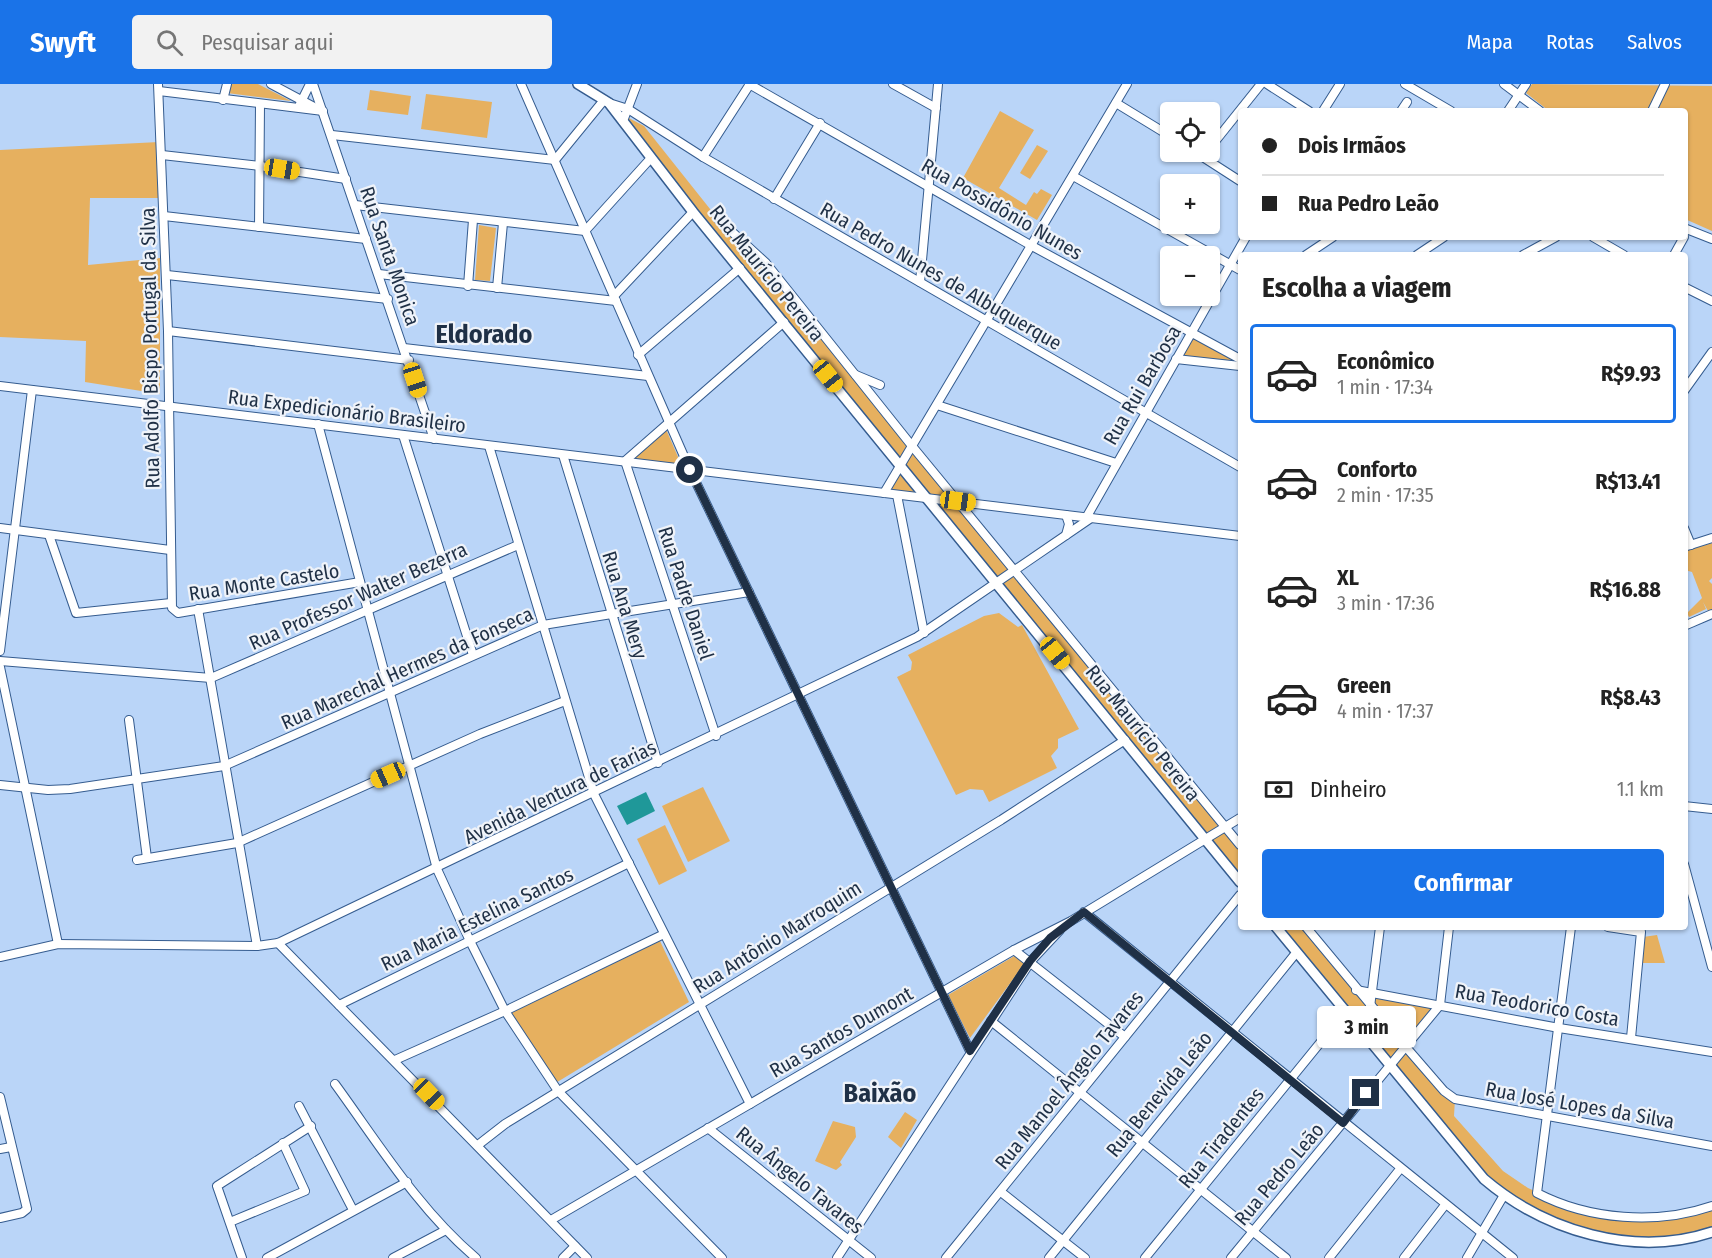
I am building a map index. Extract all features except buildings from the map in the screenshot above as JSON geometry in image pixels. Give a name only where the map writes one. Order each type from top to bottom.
[{"type":"main road","name":"Rua Maurício Pereira","points":[[585,86],[606,102],[623,121],[693,212],[999,583],[1238,879]]},
{"type":"main road","points":[[1278,930],[1484,1179],[1504,1195],[1547,1221],[1573,1231],[1605,1239],[1640,1242],[1676,1240],[1712,1232]]},
{"type":"street","points":[[223,100],[228,84]]},
{"type":"street","points":[[271,84],[300,104]]},
{"type":"street","points":[[300,104],[312,84]]},
{"type":"street","name":"Rua Santa Monica","points":[[312,84],[332,135],[434,439]]},
{"type":"street","points":[[521,84],[690,470],[970,1051]]},
{"type":"street","points":[[623,121],[637,84]]},
{"type":"street","points":[[703,158],[750,84]]},
{"type":"street","name":"Rua Possidônio Nunes","points":[[750,84],[1032,246],[1238,358]]},
{"type":"street","points":[[893,84],[936,108]]},
{"type":"street","points":[[920,282],[938,84]]},
{"type":"street","points":[[884,493],[1127,84]]},
{"type":"street","points":[[1242,108],[1261,84]]},
{"type":"street","points":[[1267,84],[1305,108]]},
{"type":"street","points":[[1325,108],[1340,84]]},
{"type":"street","points":[[1405,84],[1446,108]]},
{"type":"street","points":[[1504,84],[1536,108]]},
{"type":"street","points":[[1510,108],[1526,84]]},
{"type":"street","points":[[1653,108],[1665,84]]},
{"type":"street","points":[[159,88],[223,100],[260,104],[300,104],[323,111]]},
{"type":"street","name":"Rua Adolfo Bispo Portugal da Silva","points":[[159,88],[170,405],[170,550],[173,608]]},
{"type":"street","points":[[555,159],[606,102]]},
{"type":"street","name":"Rua Pedro Nunes de Albuquerque","points":[[606,102],[628,108],[703,158],[1238,466]]},
{"type":"street","points":[[1403,108],[1407,102]]},
{"type":"street","points":[[1116,103],[1160,130]]},
{"type":"street","points":[[259,227],[260,104]]},
{"type":"street","points":[[1220,135],[1238,112]]},
{"type":"street","points":[[774,199],[820,123]]},
{"type":"street","points":[[332,135],[555,159]]},
{"type":"street","points":[[162,155],[346,179]]},
{"type":"street","points":[[585,231],[651,158]]},
{"type":"street","points":[[1218,162],[1238,179]]},
{"type":"street","points":[[1073,176],[1238,269]]},
{"type":"street","points":[[355,205],[585,231]]},
{"type":"street","points":[[615,298],[693,212]]},
{"type":"street","points":[[164,216],[366,239]]},
{"type":"street","name":"Rua Maurício Pereira","points":[[717,219],[766,263],[912,446],[1238,842]]},
{"type":"street","points":[[468,286],[473,220]]},
{"type":"street","points":[[497,288],[502,223]]},
{"type":"street","points":[[1688,234],[1712,239]]},
{"type":"street","name":"Rua Rui Barbosa","points":[[1089,518],[1116,463],[1244,240]]},
{"type":"street","points":[[1310,252],[1328,240]]},
{"type":"street","points":[[1422,252],[1440,240]]},
{"type":"street","points":[[1528,252],[1550,240]]},
{"type":"street","points":[[1598,240],[1619,252]]},
{"type":"street","points":[[638,355],[740,268]]},
{"type":"street","points":[[379,274],[468,286],[615,298]]},
{"type":"street","points":[[166,275],[388,299]]},
{"type":"street","points":[[1688,288],[1712,301]]},
{"type":"street","points":[[625,462],[668,421],[784,322]]},
{"type":"street","points":[[168,331],[409,360]]},
{"type":"street","points":[[404,348],[648,376]]},
{"type":"street","points":[[1688,385],[1712,352]]},
{"type":"street","points":[[1176,359],[1238,366]]},
{"type":"street","points":[[855,374],[880,385]]},
{"type":"street","name":"Rua Expedicionário Brasileiro","points":[[0,386],[1238,536]]},
{"type":"street","points":[[0,651],[32,390]]},
{"type":"street","points":[[937,405],[1116,463]]},
{"type":"street","points":[[318,424],[437,869],[470,941],[505,1011],[558,1091],[722,1258]]},
{"type":"street","points":[[403,435],[472,655]]},
{"type":"street","points":[[489,446],[594,794],[750,1104]]},
{"type":"street","name":"Rua Ana Mery","points":[[563,455],[610,615],[658,763]]},
{"type":"street","name":"Rua Padre Daniel","points":[[625,462],[716,736]]},
{"type":"street","points":[[897,495],[924,633]]},
{"type":"street","points":[[1066,515],[1069,524],[1066,535]]},
{"type":"street","name":"Avenida Ventura de Farias","points":[[0,957],[58,944],[257,946],[278,944],[716,736],[924,633],[999,583],[1089,518]]},
{"type":"street","points":[[0,528],[170,550]]},
{"type":"street","name":"Rua Monte Castelo","points":[[49,535],[76,613],[173,608],[198,609],[360,582]]},
{"type":"street","points":[[1688,546],[1712,538]]},
{"type":"street","name":"Rua Professor Walter Bezerra","points":[[211,678],[368,612],[447,574],[518,545]]},
{"type":"street","name":"Rua Marechal Hermes da Fonseca","points":[[0,785],[70,789],[224,766],[543,625],[673,606],[749,592]]},
{"type":"street","points":[[198,609],[237,843],[257,946]]},
{"type":"street","points":[[1688,624],[1712,614]]},
{"type":"street","points":[[0,661],[211,678]]},
{"type":"street","points":[[0,667],[58,944]]},
{"type":"street","points":[[137,860],[237,843],[410,766],[565,701]]},
{"type":"street","points":[[129,720],[147,858]]},
{"type":"street","name":"Rua Antônio Marroquim","points":[[478,1145],[505,1124],[1001,820],[1125,740]]},
{"type":"street","points":[[1688,806],[1712,809]]},
{"type":"street","name":"Rua Santos Dumont","points":[[551,1220],[1014,950],[1071,921],[1238,819]]},
{"type":"street","name":"Rua Maria Estelina Santos","points":[[339,1005],[629,863]]},
{"type":"street","points":[[1688,875],[1712,967]]},
{"type":"street","name":"Rua Manoel Ângelo Tavares","points":[[946,1258],[1238,897]]},
{"type":"street","points":[[1084,912],[1289,1080],[1513,1258]]},
{"type":"street","points":[[837,1258],[1030,961],[1050,938],[1071,921]]},
{"type":"street","points":[[1308,930],[1370,1007],[1405,1046]]},
{"type":"street","points":[[1370,1007],[1380,930]]},
{"type":"street","points":[[1440,1005],[1449,930]]},
{"type":"street","points":[[1571,930],[1537,1192],[1587,1211],[1634,1217],[1674,1216],[1712,1206]]},
{"type":"street","points":[[1628,930],[1641,932],[1631,1038]]},
{"type":"street","points":[[395,1060],[505,1011],[664,934]]},
{"type":"street","points":[[278,944],[395,1060],[587,1258]]},
{"type":"street","points":[[1014,950],[1125,1037]]},
{"type":"street","name":"Rua Benevida Leão","points":[[1049,1258],[1296,953]]},
{"type":"street","name":"Rua Teodorico Costa","points":[[1356,990],[1559,1028],[1712,1052]]},
{"type":"street","name":"Rua Pedro Leão","points":[[1232,1258],[1389,1064],[1440,1005]]},
{"type":"street","name":"Rua Tiradentes","points":[[1145,1258],[1346,1011]]},
{"type":"street","points":[[991,1021],[1286,1258]]},
{"type":"street","name":"Rua José Lopes da Silva","points":[[1405,1046],[1444,1090],[1455,1099],[1712,1146]]},
{"type":"street","points":[[335,1084],[407,1182],[446,1230],[476,1258]]},
{"type":"street","points":[[0,1097],[27,1211],[0,1218]]},
{"type":"street","points":[[299,1106],[353,1210]]},
{"type":"street","points":[[242,1258],[217,1186],[311,1126]]},
{"type":"street","name":"Rua Ângelo Tavares","points":[[708,1128],[871,1258]]},
{"type":"street","points":[[230,1222],[305,1191],[283,1143]]},
{"type":"street","points":[[0,1149],[11,1147]]},
{"type":"street","points":[[1329,1258],[1400,1169]]},
{"type":"street","points":[[267,1258],[407,1182]]},
{"type":"street","points":[[1001,1192],[1085,1258]]},
{"type":"street","points":[[1467,1258],[1504,1195]]},
{"type":"street","points":[[1404,1258],[1445,1205]]},
{"type":"street","points":[[393,1258],[446,1230]]},
{"type":"street","points":[[563,1258],[575,1246]]},
{"type":"shaded area","points":[[230,84],[258,84],[291,101],[227,93]]},
{"type":"shaded area","points":[[1532,84],[1712,86],[1712,231],[1688,220],[1688,108],[1545,108],[1526,93]]},
{"type":"shaded area","points":[[370,90],[411,96],[408,115],[367,110]]},
{"type":"shaded area","points":[[426,94],[492,102],[487,138],[421,129]]},
{"type":"shaded area","points":[[1000,111],[1034,130],[999,188],[1026,205],[1034,192],[1037,194],[1041,189],[1052,195],[1037,220],[963,178]]},
{"type":"shaded area","points":[[625,116],[644,126],[718,219],[766,263],[1238,843],[1238,880],[929,499],[884,493],[901,465],[651,158]]},
{"type":"shaded area","points":[[159,142],[161,198],[90,198],[88,265],[160,258],[160,394],[85,382],[86,341],[0,337],[0,150]]},
{"type":"shaded area","points":[[1037,145],[1048,151],[1030,179],[1020,173]]},
{"type":"shaded area","points":[[479,225],[496,228],[490,281],[475,280]]},
{"type":"shaded area","points":[[1191,333],[1238,358],[1238,366],[1176,359]]},
{"type":"shaded area","points":[[665,427],[682,466],[631,460]]},
{"type":"shaded area","points":[[1712,543],[1712,578],[1709,581],[1712,584],[1712,609],[1708,611],[1703,602],[1706,609],[1689,617],[1688,612],[1702,598],[1692,572],[1688,571],[1688,550]]},
{"type":"shaded area","points":[[999,613],[1018,627],[1022,625],[1079,729],[1058,739],[1058,748],[1051,756],[1057,768],[989,802],[983,790],[970,789],[956,795],[897,677],[911,670],[912,662],[908,655],[984,616]]},
{"type":"shaded area","points":[[703,787],[730,841],[688,862],[662,806]]},
{"type":"shaded area","points":[[646,792],[655,811],[627,825],[617,806]]},
{"type":"shaded area","points":[[665,825],[687,871],[659,885],[637,839]]},
{"type":"shaded area","points":[[1279,930],[1308,930],[1356,990],[1440,1005],[1405,1047],[1455,1099],[1454,1116],[1503,1171],[1528,1188],[1568,1206],[1634,1217],[1712,1206],[1712,1232],[1640,1242],[1573,1231],[1504,1195]]},
{"type":"shaded area","points":[[1657,935],[1665,963],[1642,963],[1643,937]]},
{"type":"shaded area","points":[[660,941],[689,1002],[554,1084],[511,1013]]},
{"type":"shaded area","points":[[1016,955],[1025,963],[970,1038],[948,995]]},
{"type":"shaded area","points":[[905,1112],[917,1120],[901,1148],[888,1137]]},
{"type":"shaded area","points":[[833,1121],[855,1127],[856,1137],[840,1162],[842,1165],[836,1170],[815,1161]]},
{"type":"district","name":"Eldorado","points":[[484,334]]},
{"type":"district","name":"Baixão","points":[[880,1093]]},
{"type":"route","points":[[690,470],[970,1051],[1030,961],[1050,938],[1084,912],[1343,1123],[1366,1093]]}]
